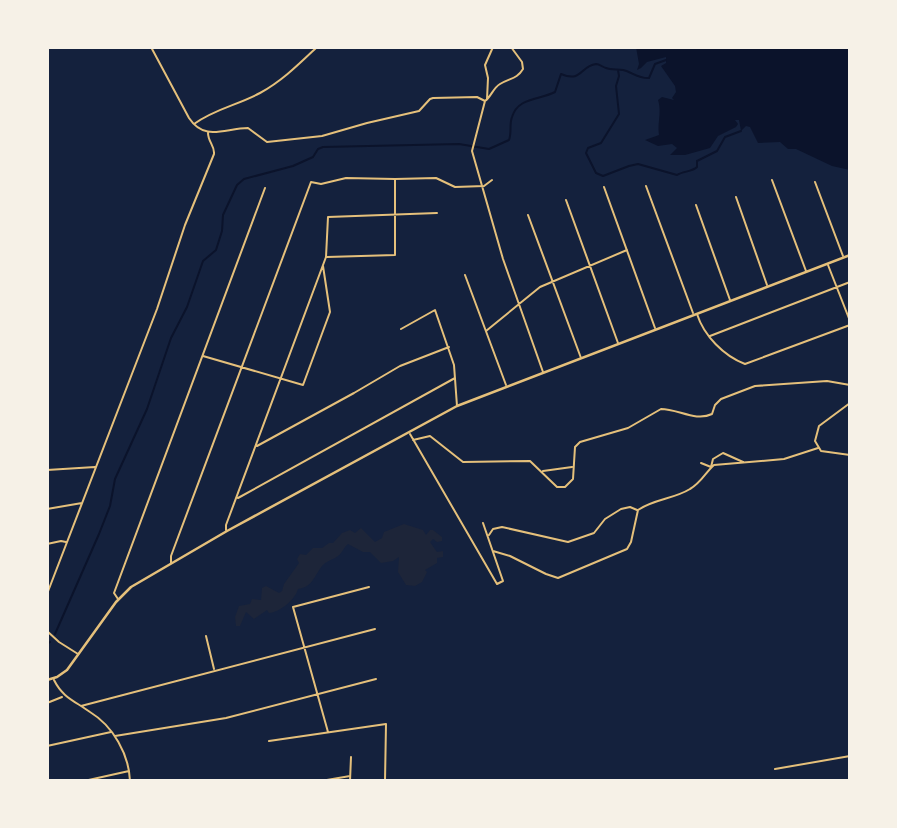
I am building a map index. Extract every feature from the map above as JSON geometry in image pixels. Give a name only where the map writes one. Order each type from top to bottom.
[{"type":"main road","points":[[47,680],[54,679],[67,670],[119,599],[131,587],[226,531],[457,406],[850,255]]},
{"type":"street","points":[[47,594],[168,279],[183,228],[214,154],[208,133],[193,124],[151,47]]},
{"type":"street","points":[[193,124],[208,113],[266,89],[290,73],[317,47]]},
{"type":"street","points":[[493,47],[485,65],[488,78],[486,101],[472,150],[481,186],[543,373]]},
{"type":"street","points":[[486,101],[497,85],[519,76],[523,69],[522,62],[511,47]]},
{"type":"street","points":[[208,133],[248,128],[267,142],[303,139],[419,111],[433,98],[477,97],[486,101]]},
{"type":"street","points":[[171,564],[172,555],[311,181],[321,184],[345,178],[436,178],[455,187],[481,186],[492,180]]},
{"type":"street","points":[[326,257],[395,255],[395,179]]},
{"type":"street","points":[[772,180],[806,272]]},
{"type":"street","points":[[815,182],[843,257]]},
{"type":"street","points":[[646,186],[695,315],[730,359],[744,364],[850,323],[827,264]]},
{"type":"street","points":[[604,187],[655,330]]},
{"type":"street","points":[[119,599],[114,593],[265,188]]},
{"type":"street","points":[[736,197],[768,287]]},
{"type":"street","points":[[566,200],[619,344]]},
{"type":"street","points":[[696,205],[730,301]]},
{"type":"street","points":[[226,531],[326,257],[328,217],[437,213]]},
{"type":"street","points":[[528,215],[581,358]]},
{"type":"street","points":[[486,331],[540,287],[627,250]]},
{"type":"street","points":[[202,356],[303,385],[330,312],[323,265]]},
{"type":"street","points":[[466,275],[507,386]]},
{"type":"street","points":[[710,336],[850,282]]},
{"type":"street","points":[[401,329],[434,310],[454,365],[457,406]]},
{"type":"street","points":[[256,446],[400,366],[449,348]]},
{"type":"street","points":[[236,499],[454,378]]},
{"type":"street","points":[[413,440],[430,436],[463,462],[528,461],[557,487],[565,487],[571,483],[575,447],[580,442],[628,428],[661,409],[707,417],[712,414],[721,399],[755,386],[827,381],[850,386]]},
{"type":"street","points":[[850,403],[819,426],[815,437],[821,451],[850,455]]},
{"type":"street","points":[[409,433],[497,584],[503,581],[483,523]]},
{"type":"street","points":[[701,463],[711,467],[721,463],[784,460],[818,448]]},
{"type":"street","points":[[493,551],[558,578],[627,549],[638,510],[691,489],[702,480],[712,461],[721,453],[744,463]]},
{"type":"street","points":[[47,470],[97,467]]},
{"type":"street","points":[[542,471],[574,467]]},
{"type":"street","points":[[47,509],[83,503]]},
{"type":"street","points":[[489,537],[493,530],[502,527],[568,542],[594,533],[605,519],[621,509],[630,507],[638,510]]},
{"type":"street","points":[[47,544],[67,542]]},
{"type":"street","points":[[50,576],[53,579]]},
{"type":"street","points":[[328,733],[293,607],[369,587]]},
{"type":"street","points":[[81,706],[375,629]]},
{"type":"street","points":[[47,631],[79,654]]},
{"type":"street","points":[[206,636],[214,670]]},
{"type":"street","points":[[54,679],[63,696],[98,717],[113,732],[130,771],[130,781]]},
{"type":"street","points":[[115,736],[217,720],[376,679]]},
{"type":"street","points":[[47,703],[63,696]]},
{"type":"street","points":[[270,741],[386,724],[385,781]]},
{"type":"street","points":[[47,746],[113,732]]},
{"type":"street","points":[[775,769],[850,756]]},
{"type":"street","points":[[350,781],[351,757]]},
{"type":"street","points":[[84,781],[130,771]]},
{"type":"street","points":[[321,781],[350,776]]},
{"type":"shaded area","points":[[636,47],[850,47],[850,170],[832,166],[796,149],[788,149],[780,142],[758,143],[750,127],[746,126],[741,131],[739,120],[735,120],[738,124],[736,127],[718,136],[710,148],[685,155],[670,155],[677,148],[672,144],[658,146],[645,140],[659,135],[658,100],[662,97],[674,100],[672,98],[676,92],[675,86],[661,66],[666,63],[666,57],[647,62],[637,70],[639,64]]},
{"type":"shaded area","points":[[404,524],[423,530],[426,535],[433,530],[442,537],[442,541],[433,539],[430,542],[437,552],[443,551],[443,557],[437,558],[437,563],[425,570],[427,572],[422,582],[415,586],[406,585],[398,572],[399,557],[381,563],[370,552],[363,552],[348,544],[339,555],[322,566],[310,583],[298,589],[286,605],[273,612],[269,613],[267,610],[254,619],[246,612],[240,626],[236,626],[235,617],[239,606],[250,604],[252,599],[261,600],[262,588],[266,586],[279,593],[282,591],[299,563],[297,559],[300,554],[306,555],[313,548],[322,548],[333,543],[342,533],[350,530],[355,533],[361,528],[375,542],[382,538],[384,532]]},
{"type":"waterway","points":[[55,634],[99,534],[110,506],[115,479],[147,409],[171,338],[187,307],[203,261],[216,250],[222,231],[223,215],[237,185],[244,179],[293,166],[313,157],[318,149],[323,147],[459,144],[489,149],[509,140],[515,111],[524,102],[555,92],[561,74],[573,77],[596,64],[649,78],[655,64],[666,60]]},
{"type":"waterway","points":[[618,70],[616,86],[619,114],[601,143],[588,148],[586,153],[596,173],[603,176],[638,164],[677,175],[695,169],[697,161],[717,151],[725,137],[741,131]]}]
